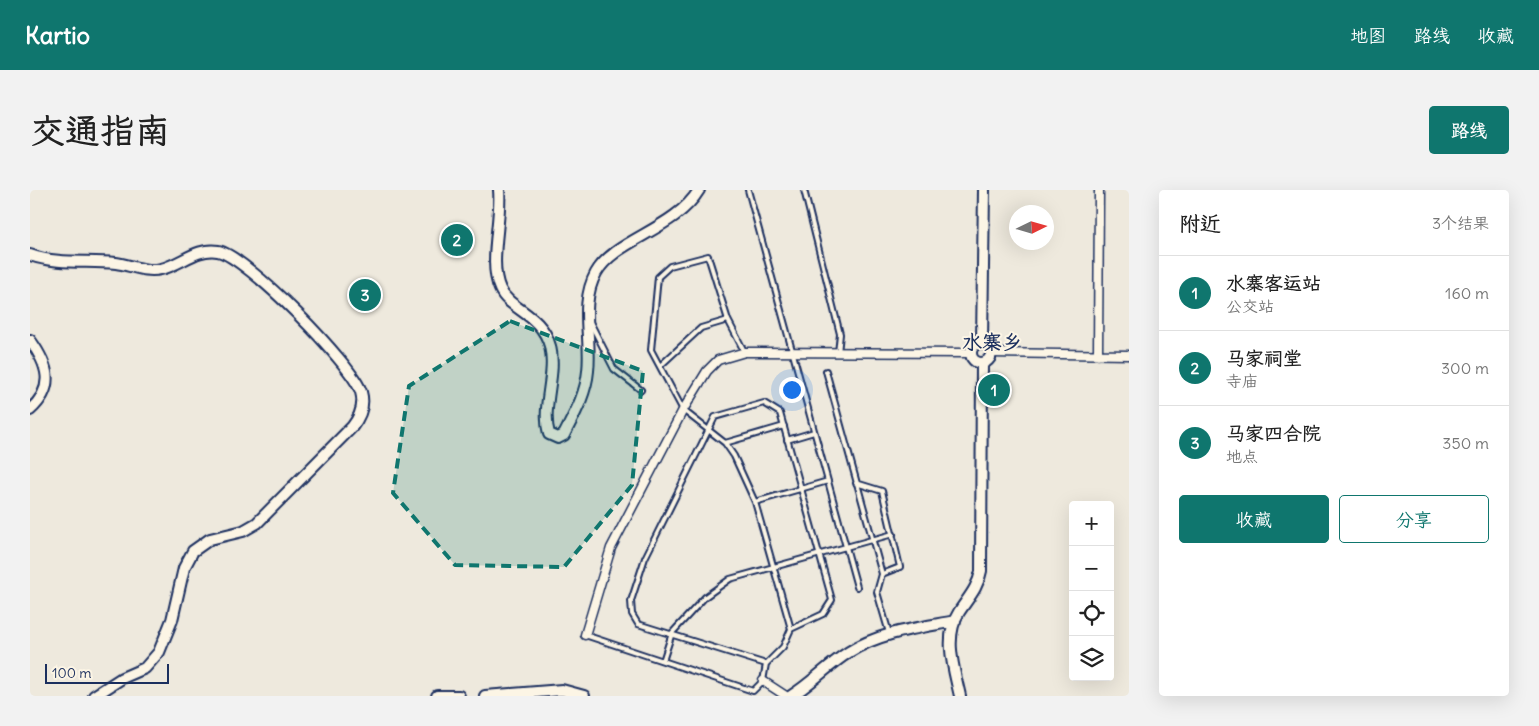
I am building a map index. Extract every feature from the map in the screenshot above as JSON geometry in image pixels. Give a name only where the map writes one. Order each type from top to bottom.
[{"type":"main road","points":[[499,190],[497,282],[504,296],[537,322],[548,342],[552,367],[547,424],[549,434],[554,438],[564,435],[586,386],[589,357],[587,316],[589,290],[600,267],[618,252],[677,215],[690,203],[699,190]]},
{"type":"main road","points":[[982,343],[984,190]]},
{"type":"main road","points":[[30,256],[64,263],[116,263],[152,270],[168,267],[206,250],[226,253],[254,274],[328,346],[353,375],[362,396],[362,411],[352,427],[257,523],[243,531],[210,539],[193,551],[184,568],[172,620],[159,652],[145,668],[122,678],[94,696]]},
{"type":"main road","points":[[30,340],[44,363],[47,378],[41,398],[30,410]]},
{"type":"main road","points":[[982,343],[989,347],[992,353],[989,360],[982,363],[974,359],[972,353],[974,346],[982,343]]},
{"type":"main road","points":[[960,696],[951,651],[955,620],[976,587],[981,571],[982,363]]},
{"type":"main road","points":[[791,696],[849,652],[890,635],[955,620]]},
{"type":"main road","points":[[485,696],[547,690],[573,691],[584,696]]},
{"type":"main road","points":[[437,696],[459,696]]},
{"type":"street","points":[[1098,355],[1099,190]]},
{"type":"street","points":[[584,635],[611,548],[683,410],[706,371],[718,360],[744,352],[972,353]]},
{"type":"street","points":[[992,353],[1129,355]]},
{"type":"street","points":[[763,681],[786,696]]},
{"type":"lane","points":[[748,190],[857,587]]},
{"type":"lane","points":[[804,190],[840,334],[838,353]]},
{"type":"lane","points":[[584,635],[753,691],[763,681],[766,664],[783,647],[791,628],[755,502],[734,456],[725,443],[683,410],[651,350],[658,278],[670,266],[708,256],[728,320],[744,352]]},
{"type":"lane","points":[[587,316],[595,328],[614,369],[641,390]]},
{"type":"lane","points":[[660,366],[701,328],[728,320]]},
{"type":"lane","points":[[826,371],[882,574],[877,592],[890,635]]},
{"type":"lane","points":[[766,664],[672,633],[638,624],[632,614],[631,601],[645,558],[715,417],[764,403],[780,413],[832,600],[823,614],[791,628]]},
{"type":"lane","points":[[725,443],[784,426]]},
{"type":"lane","points":[[787,440],[814,432]]},
{"type":"lane","points":[[755,502],[828,481]]},
{"type":"lane","points":[[856,483],[882,491],[900,567],[882,574]]},
{"type":"lane","points":[[663,661],[672,633],[705,597],[730,579],[893,534]]},
{"type":"highlighted area","points":[[510,321],[643,371],[632,485],[564,567],[455,565],[393,493],[409,386]]},
{"type":"place","name":"马家祠堂","points":[[457,240]]},
{"type":"place","name":"马家四合院","points":[[365,295]]},
{"type":"place","name":"水寨客运站","points":[[994,390]]},
{"type":"district","name":"水寨乡","points":[[992,341]]}]
